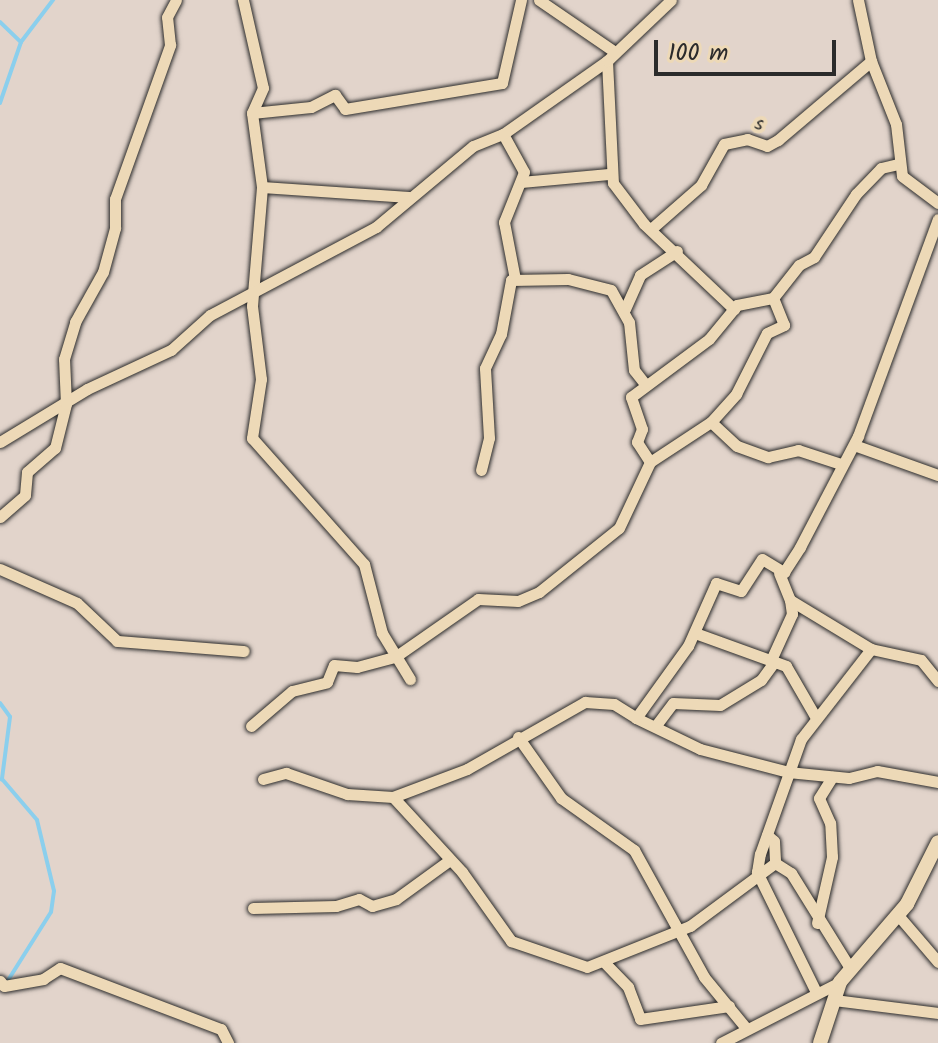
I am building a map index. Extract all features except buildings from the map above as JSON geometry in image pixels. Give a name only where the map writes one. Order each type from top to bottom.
[{"type":"street","points":[[0,517],[25,495],[27,472],[55,448],[66,404],[64,359],[75,322],[103,272],[115,228],[115,199],[170,45],[167,17],[176,0]]},
{"type":"street","points":[[243,0],[263,88],[252,113],[262,187],[255,292],[261,379],[252,438],[364,564],[395,657],[410,679]]},
{"type":"street","points":[[252,113],[311,107],[335,95],[345,109],[502,83],[521,0]]},
{"type":"street","points":[[539,0],[567,16],[611,56],[615,133],[609,174],[651,229],[734,309]]},
{"type":"street","points":[[567,16],[568,0]]},
{"type":"street","points":[[0,442],[171,350],[210,315],[363,235],[473,146],[503,134],[611,56],[671,0]]},
{"type":"street","points":[[858,0],[871,61],[896,124],[898,164],[902,176],[938,203]]},
{"type":"street","name":"s","points":[[651,229],[701,185],[724,144],[747,139],[767,146],[778,140],[871,61]]},
{"type":"street","points":[[503,134],[522,161],[521,182],[504,222],[515,279]]},
{"type":"street","points":[[650,462],[637,442],[642,429],[630,401],[645,384],[709,339],[734,309],[773,298],[799,265],[814,257],[856,194],[881,168],[898,164]]},
{"type":"street","points":[[521,182],[609,174]]},
{"type":"street","points":[[262,187],[409,197]]},
{"type":"street","points":[[779,573],[800,547],[841,464],[854,445],[938,219]]},
{"type":"street","points":[[645,384],[634,370],[625,309],[640,275],[677,251]]},
{"type":"street","points":[[481,470],[489,438],[485,368],[501,334],[507,283],[515,279],[600,283],[625,309]]},
{"type":"street","points":[[251,726],[292,691],[327,682],[329,668],[395,657],[478,599],[518,601],[539,592],[619,528],[650,462],[711,422],[736,394],[767,333],[784,325],[773,298]]},
{"type":"street","points":[[711,422],[737,446],[768,457],[798,450],[841,464]]},
{"type":"street","points":[[854,445],[938,475]]},
{"type":"street","points":[[636,718],[695,633],[716,583],[741,591],[762,559],[779,573],[792,614],[773,661],[761,680],[720,705],[673,703],[657,724]]},
{"type":"street","points":[[0,569],[77,603],[117,641],[244,651]]},
{"type":"street","points":[[790,600],[871,649],[915,656],[938,681]]},
{"type":"street","points":[[695,633],[773,661],[794,675],[815,716]]},
{"type":"street","points":[[816,992],[757,872],[788,772],[815,716],[871,649]]},
{"type":"street","points":[[263,779],[286,773],[347,794],[393,797],[467,769],[518,737],[590,701],[614,704],[700,749],[788,772],[832,777],[877,771],[938,782]]},
{"type":"street","points":[[518,737],[561,798],[634,850],[660,904],[746,1028]]},
{"type":"street","points":[[817,923],[832,857],[830,823],[819,798],[832,777]]},
{"type":"street","points":[[393,797],[447,862],[462,872],[511,941],[561,961],[604,962],[681,931],[757,872],[775,863]]},
{"type":"street","points":[[767,835],[774,841],[775,863]]},
{"type":"street","points":[[820,1043],[840,982],[921,884],[938,842]]},
{"type":"street","points":[[253,908],[336,906],[359,899],[372,906],[396,899],[447,862]]},
{"type":"street","points":[[775,863],[791,873],[817,923],[850,968]]},
{"type":"street","points":[[897,914],[938,962]]},
{"type":"street","points":[[604,962],[628,987],[640,1019],[729,1006]]},
{"type":"street","points":[[0,981],[4,986],[43,979],[60,968],[221,1029],[228,1043]]},
{"type":"street","points":[[721,1043],[840,982]]},
{"type":"street","points":[[834,1000],[938,1013]]},
{"type":"waterway","points":[[0,103],[21,42],[53,0]]},
{"type":"waterway","points":[[0,22],[21,42]]},
{"type":"waterway","points":[[0,703],[10,717],[2,779],[37,820],[54,891],[51,912],[7,982]]}]
